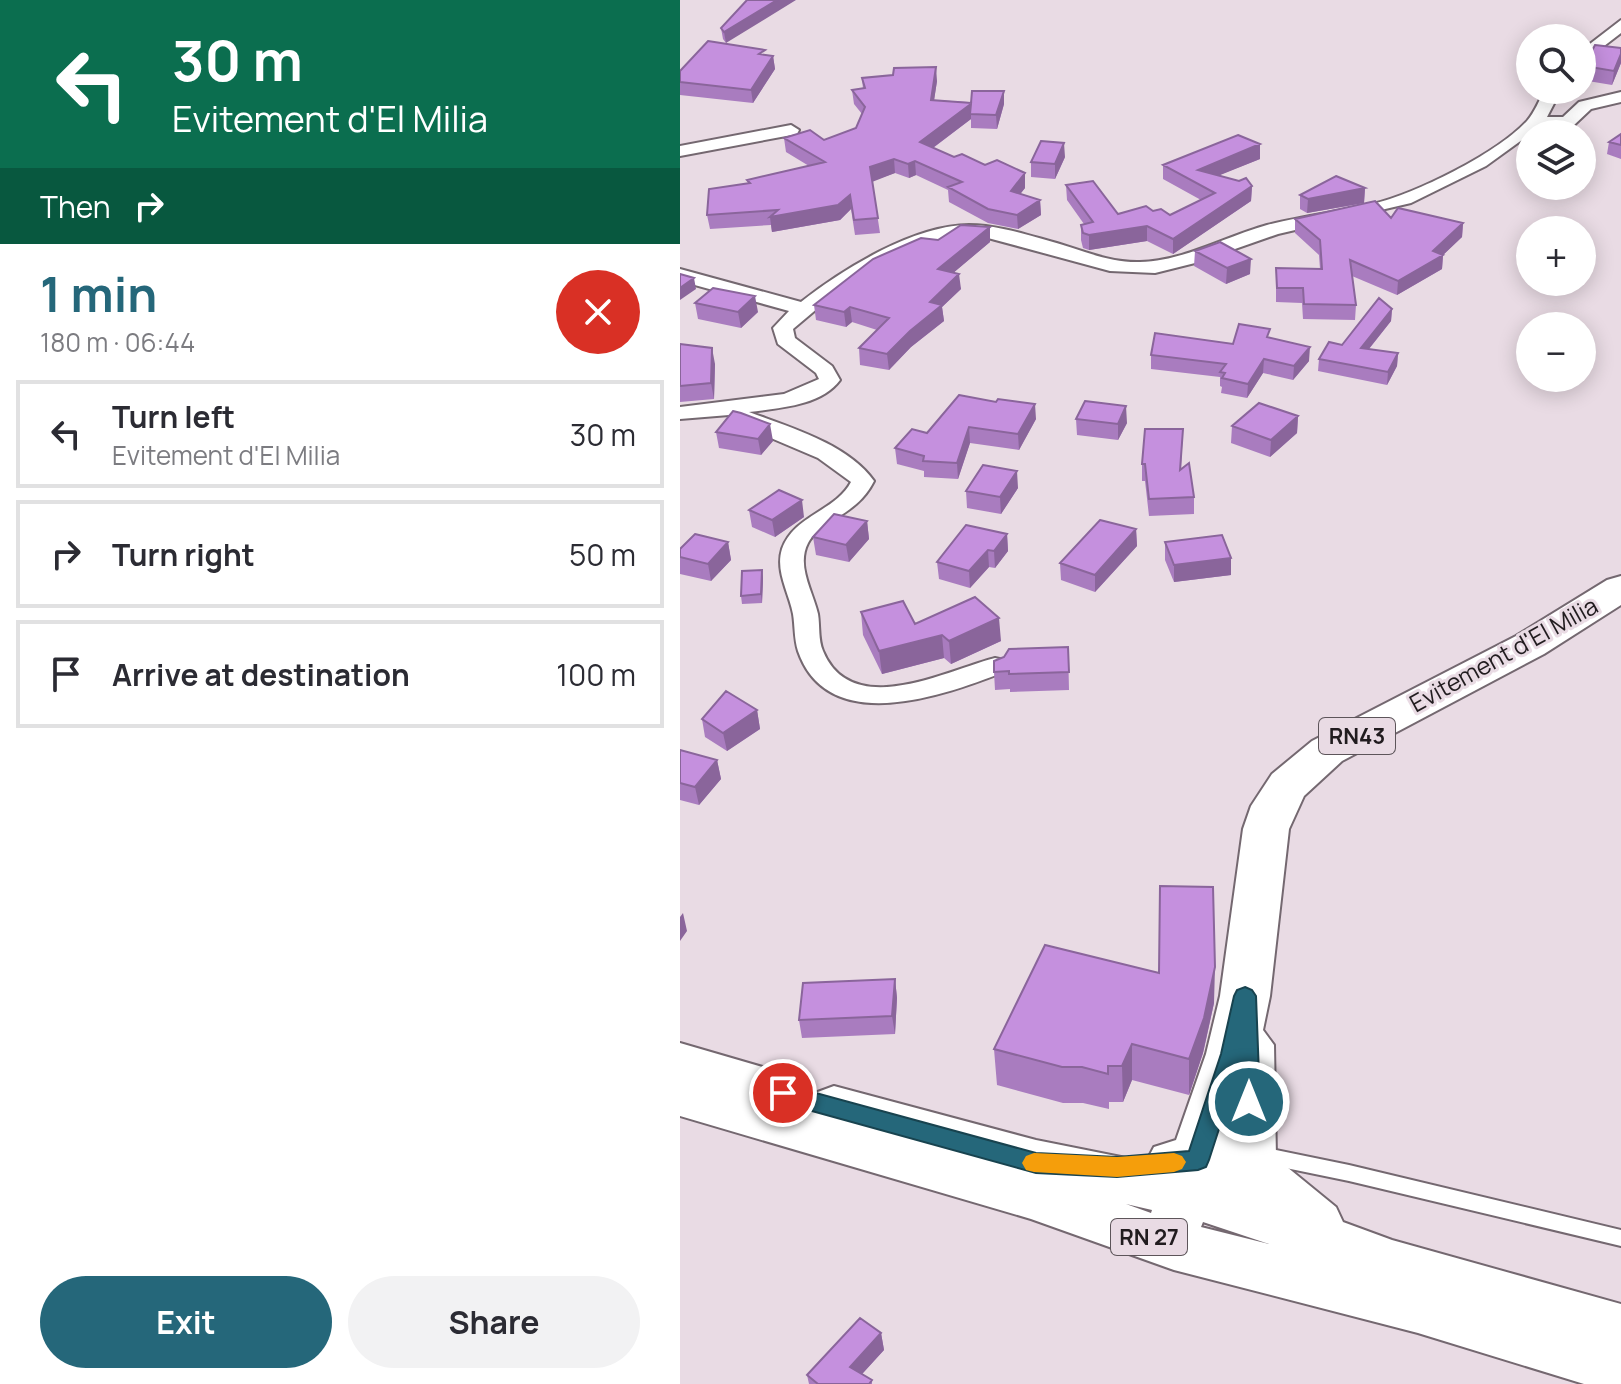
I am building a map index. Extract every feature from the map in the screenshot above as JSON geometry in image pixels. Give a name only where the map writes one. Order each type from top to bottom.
[{"type":"main road","name":"Evitement d'El Milia","points":[[1219,1199],[1266,829],[1274,806],[1288,785],[1327,751],[1530,645],[1621,588]]},
{"type":"main road","name":"RN 27","points":[[680,1064],[1036,1163],[1219,1199],[1391,1265],[1621,1331]]},
{"type":"main road","name":"RN 27","points":[[680,1095],[1031,1196],[1219,1199],[1418,1307],[1621,1368]]},
{"type":"street","points":[[1596,46],[1621,25]]},
{"type":"street","points":[[1569,120],[1585,105],[1621,97]]},
{"type":"street","points":[[680,151],[791,130]]},
{"type":"street","points":[[680,413],[810,395],[828,385],[830,380],[825,370],[792,347],[782,334],[783,328],[804,309],[873,263],[957,232],[1014,237],[1118,267],[1150,268],[1270,230],[1410,198],[1474,165],[1516,138]]},
{"type":"street","points":[[680,275],[804,309]]},
{"type":"street","points":[[717,409],[782,433],[857,472],[863,481],[849,503],[812,525],[797,541],[793,551],[794,574],[805,615],[808,645],[826,674],[849,689],[884,696],[921,691],[995,666]]},
{"type":"lane","points":[[1219,1199],[1345,1170],[1535,1220],[1621,1238]]},
{"type":"building","points":[[747,0],[777,0],[724,32],[721,28]]},
{"type":"building","points":[[708,41],[765,50],[759,54],[773,56],[751,90],[680,82],[680,71]]},
{"type":"building","points":[[1596,45],[1621,48],[1614,71],[1596,68]]},
{"type":"building","points":[[936,67],[931,100],[971,103],[972,91],[1004,91],[996,115],[970,114],[971,104],[920,142],[954,157],[962,154],[985,165],[997,160],[1025,173],[1011,191],[1040,200],[1017,215],[988,209],[948,187],[962,182],[915,161],[908,164],[894,159],[870,167],[878,218],[854,220],[850,195],[838,205],[770,217],[778,210],[707,215],[709,189],[750,183],[747,180],[825,162],[784,138],[810,130],[824,140],[856,128],[865,107],[852,90],[865,88],[862,78],[893,75],[894,68]]},
{"type":"building","points":[[1621,134],[1621,145],[1609,142]]},
{"type":"building","points":[[1238,135],[1260,144],[1198,170],[1239,181],[1246,178],[1252,186],[1173,239],[1147,226],[1089,235],[1083,233],[1081,225],[1093,222],[1066,185],[1093,181],[1118,214],[1146,206],[1153,211],[1161,209],[1170,215],[1215,193],[1163,165]]},
{"type":"building","points":[[1041,141],[1064,143],[1055,164],[1031,162]]},
{"type":"building","points":[[1336,176],[1365,188],[1308,199],[1300,195]]},
{"type":"building","points":[[1375,201],[1391,218],[1398,208],[1463,223],[1433,251],[1443,255],[1398,281],[1350,260],[1356,305],[1304,304],[1303,288],[1277,288],[1276,268],[1322,269],[1320,240],[1295,219]]},
{"type":"building","points":[[961,225],[990,227],[938,269],[959,274],[930,302],[942,305],[887,354],[859,348],[889,318],[850,307],[844,312],[814,305],[873,259],[921,238],[938,240]]},
{"type":"building","points":[[1220,242],[1251,259],[1227,268],[1195,251]]},
{"type":"building","points":[[680,274],[694,278],[680,288]]},
{"type":"building","points":[[713,288],[755,296],[738,312],[695,303]]},
{"type":"building","points":[[1379,298],[1392,309],[1361,348],[1398,353],[1388,372],[1319,359],[1329,342],[1342,345]]},
{"type":"building","points":[[1239,324],[1270,329],[1267,337],[1310,347],[1294,366],[1264,359],[1248,384],[1222,378],[1225,373],[1220,372],[1226,364],[1151,355],[1155,333],[1233,344]]},
{"type":"building","points":[[680,344],[712,348],[711,383],[680,386]]},
{"type":"building","points":[[959,395],[996,402],[998,399],[1035,404],[1018,434],[969,427],[957,463],[923,461],[924,456],[895,448],[912,429],[927,433]]},
{"type":"building","points":[[1085,401],[1126,406],[1118,424],[1076,419]]},
{"type":"building","points":[[1259,403],[1298,416],[1271,440],[1232,426]]},
{"type":"building","points":[[733,411],[770,424],[758,439],[716,432]]},
{"type":"building","points":[[1145,429],[1183,429],[1180,470],[1189,463],[1194,497],[1149,499],[1145,464],[1142,464]]},
{"type":"building","points":[[983,465],[1017,471],[1000,497],[966,491]]},
{"type":"building","points":[[779,490],[802,500],[772,520],[749,510]]},
{"type":"building","points":[[834,514],[867,521],[846,545],[813,537]]},
{"type":"building","points":[[1100,520],[1136,529],[1095,575],[1060,563]]},
{"type":"building","points":[[966,525],[1007,534],[994,551],[988,550],[969,571],[937,562]]},
{"type":"building","points":[[695,534],[728,542],[708,564],[680,557],[680,549]]},
{"type":"building","points":[[1222,535],[1231,558],[1174,565],[1165,542]]},
{"type":"building","points":[[762,570],[761,594],[741,596],[742,571]]},
{"type":"building","points":[[975,597],[999,618],[949,641],[942,635],[879,651],[861,612],[903,601],[915,624]]},
{"type":"building","points":[[1068,647],[1069,672],[994,672],[994,661],[1004,657],[1009,649]]},
{"type":"building","points":[[726,691],[757,710],[723,733],[702,719]]},
{"type":"building","points":[[680,750],[717,760],[695,787],[680,783]]},
{"type":"building","points":[[1160,886],[1213,887],[1215,967],[1204,1018],[1189,1059],[1132,1044],[1122,1066],[1108,1066],[1108,1074],[1082,1067],[1062,1067],[994,1049],[1045,945],[1159,973]]},
{"type":"building","points":[[895,979],[892,1016],[799,1020],[803,983]]},
{"type":"building","points":[[860,1318],[881,1333],[850,1367],[872,1380],[869,1384],[818,1384],[807,1375]]},
{"type":"slow traffic","points":[[1034,1163],[1117,1167],[1174,1162]]},
{"type":"route","points":[[783,1093],[1036,1163],[1117,1167],[1198,1160],[1232,1054],[1245,996],[1249,1102]]}]
